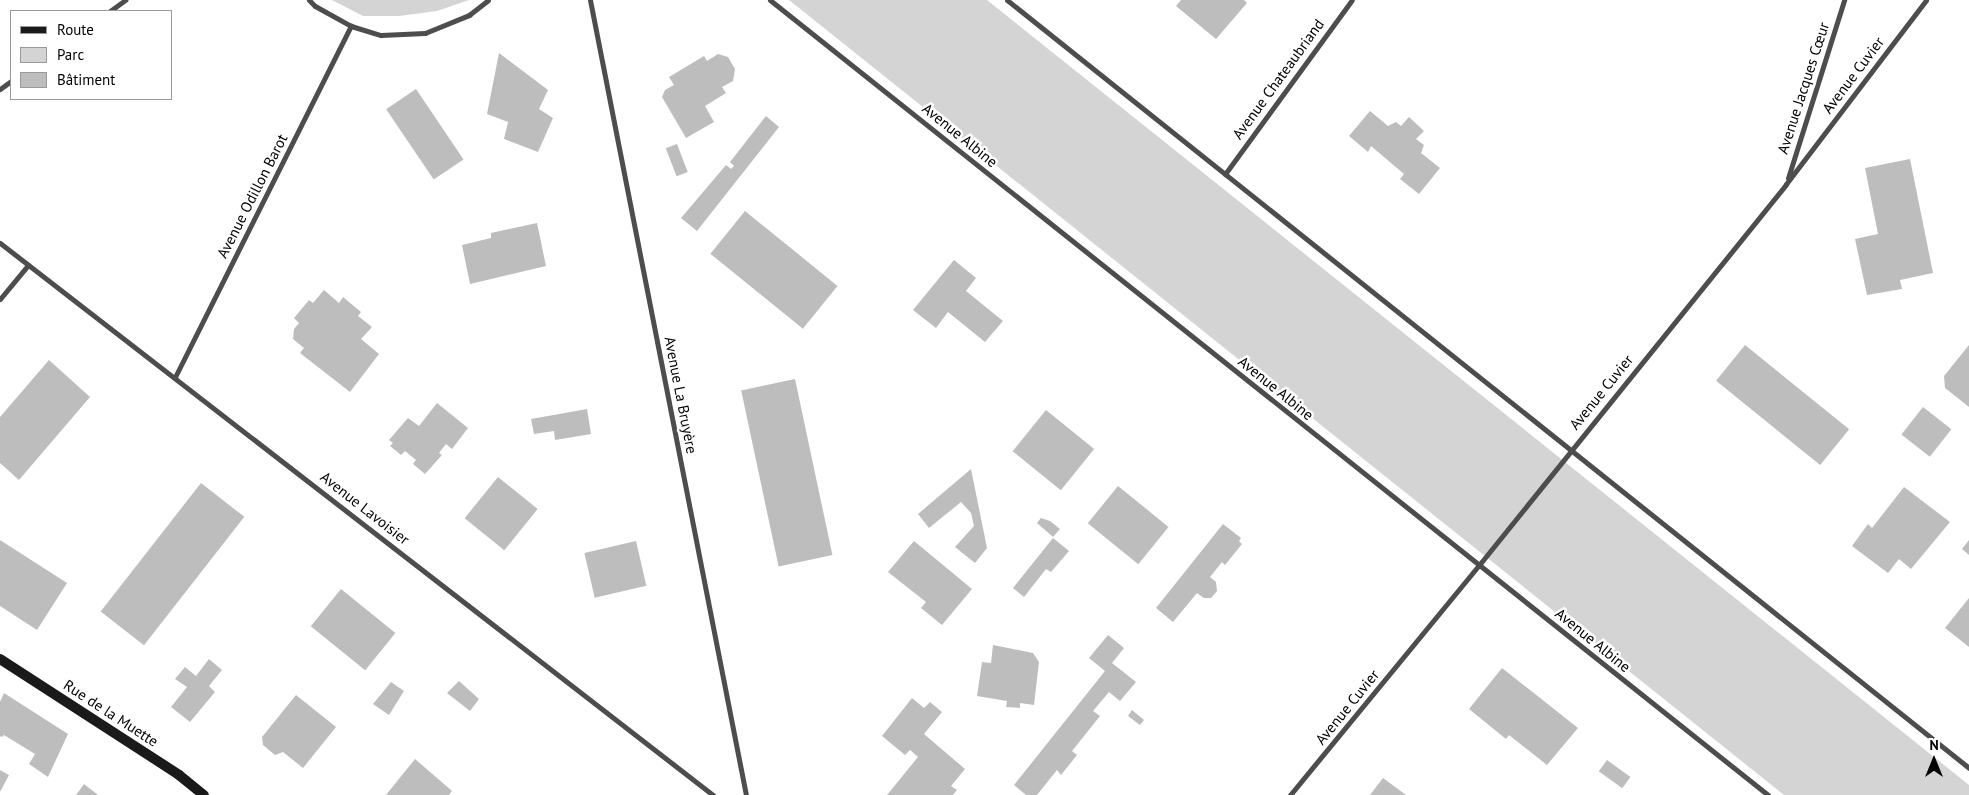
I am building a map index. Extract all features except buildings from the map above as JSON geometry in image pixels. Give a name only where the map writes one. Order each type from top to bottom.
[{"type":"street","points":[[111,10],[125,0]]},
{"type":"street","points":[[309,0],[315,6],[351,26],[382,34],[425,34],[469,15],[488,0]]},
{"type":"street","name":"Avenue La Bruyère","points":[[590,0],[746,795]]},
{"type":"street","name":"Avenue Albine","points":[[770,0],[1768,795]]},
{"type":"street","points":[[1007,0],[1969,768]]},
{"type":"street","name":"Avenue Chateaubriand","points":[[1224,174],[1352,0]]},
{"type":"street","name":"Avenue Jacques Cœur","points":[[1786,184],[1844,0]]},
{"type":"street","name":"Avenue Cuvier","points":[[1290,795],[1479,565],[1786,184],[1926,0]]},
{"type":"street","name":"Avenue Odillon Barot","points":[[176,377],[351,26]]},
{"type":"street","name":"Avenue Lavoisier","points":[[0,243],[176,377],[713,795]]},
{"type":"street","points":[[0,299],[28,265]]},
{"type":"street","name":"Rue de la Muette","points":[[0,659],[179,775],[204,795]]},
{"type":"green space","points":[[332,0],[469,0],[437,11],[399,16],[363,16]]},
{"type":"green space","points":[[789,0],[987,0],[1969,785],[1969,795],[1784,795]]}]
